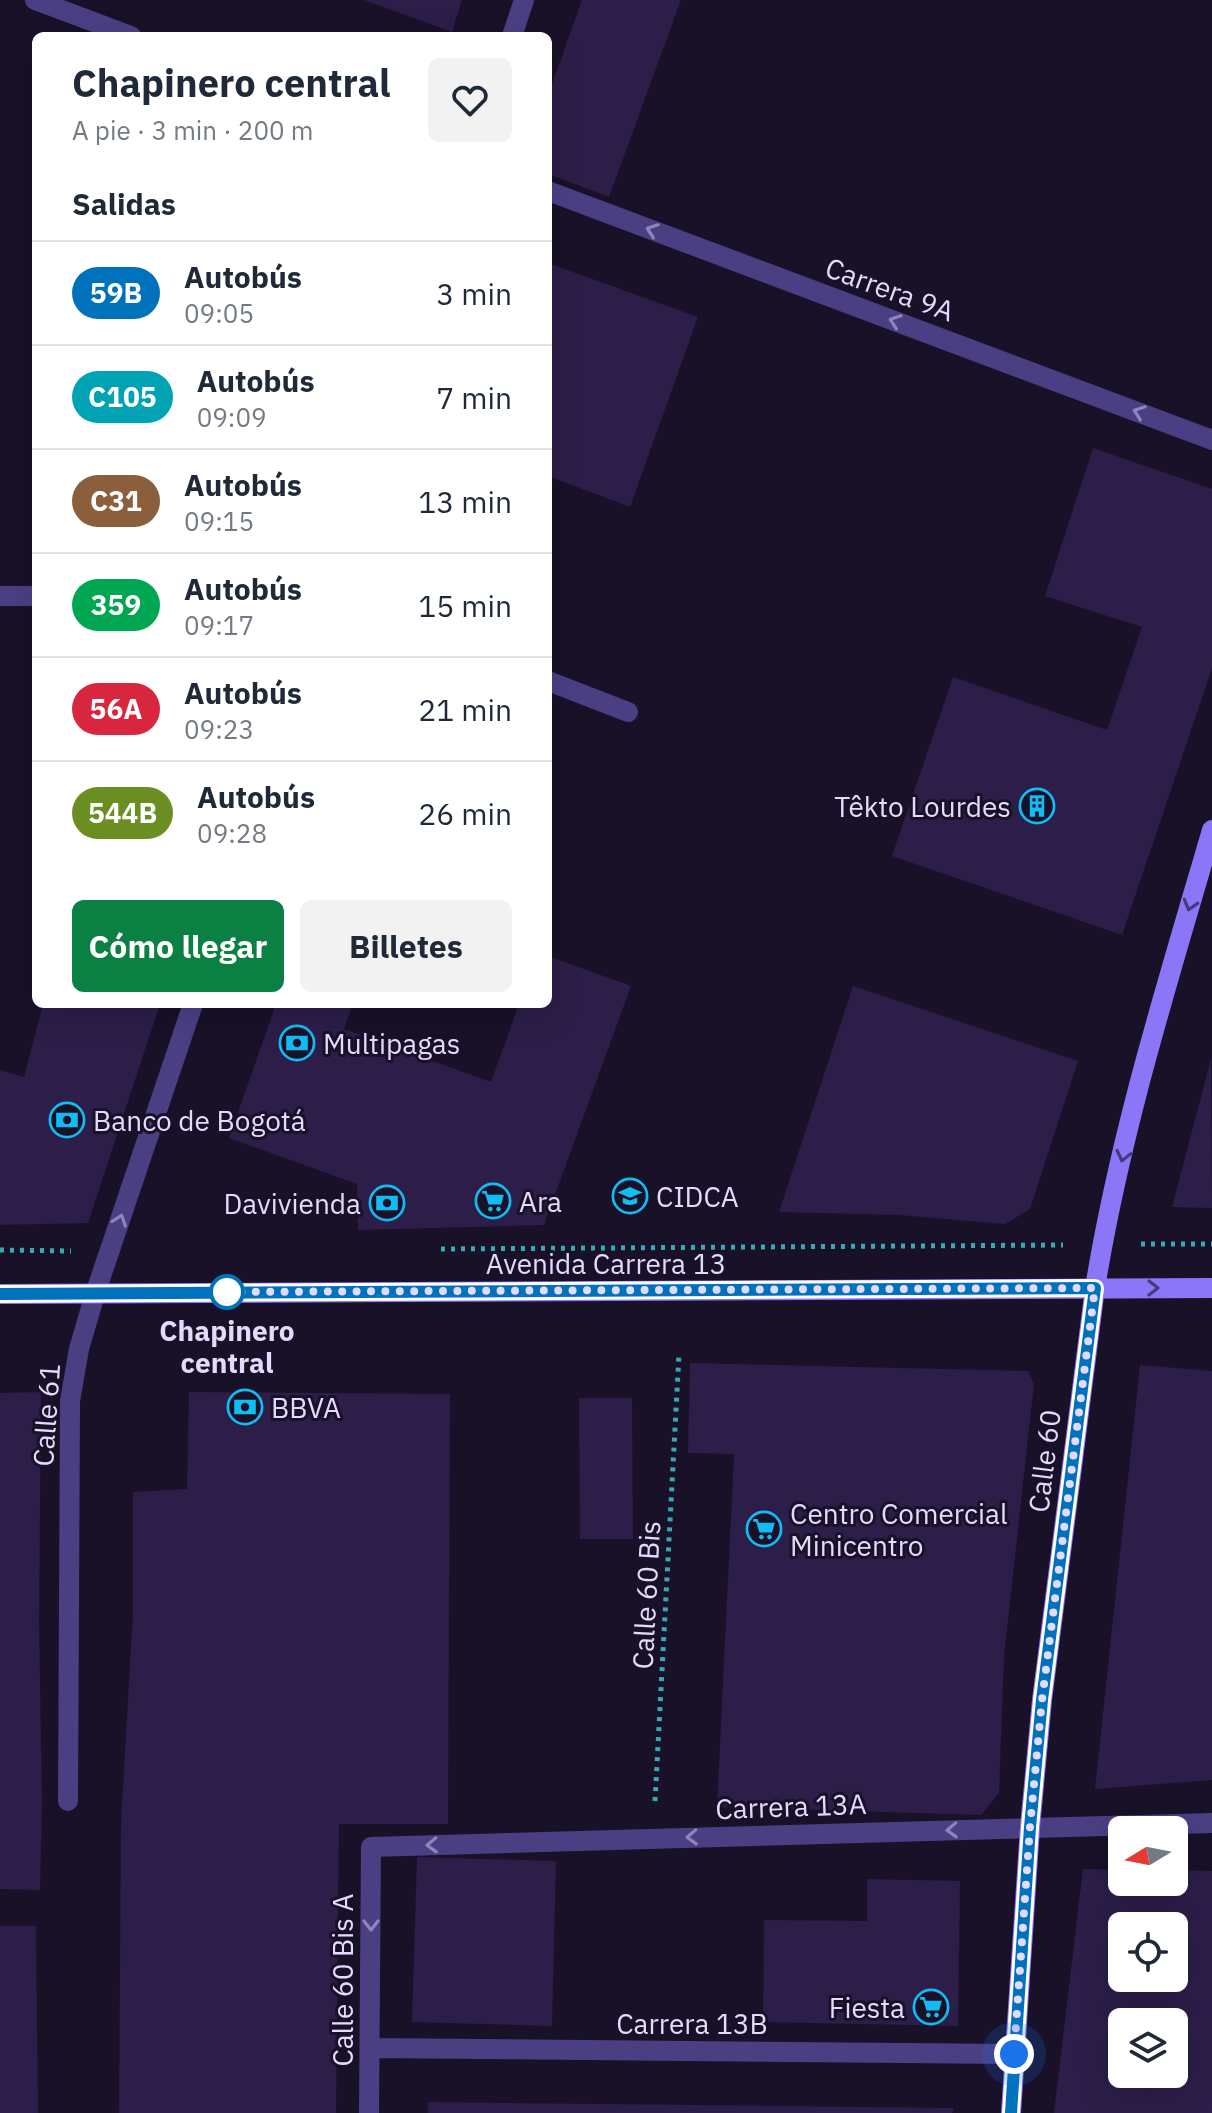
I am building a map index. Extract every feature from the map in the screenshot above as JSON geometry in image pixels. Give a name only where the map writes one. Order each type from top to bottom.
[{"type":"street","points":[[35,0],[120,32]]},
{"type":"street","points":[[513,32],[524,0]]},
{"type":"street","name":"Carrera 9A","points":[[552,192],[1212,440]]},
{"type":"street","points":[[0,596],[32,596]]},
{"type":"street","points":[[552,683],[628,712]]},
{"type":"street","name":"Calle 60","points":[[1011,2113],[1030,1827],[1042,1700],[1095,1288],[1102,1244],[1155,1025],[1212,830]]},
{"type":"street","name":"Calle 61","points":[[68,1801],[70,1401],[79,1349],[95,1294],[192,1008]]},
{"type":"street","name":"Avenida Carrera 13","points":[[0,1294],[1212,1288]]},
{"type":"street","name":"Carrera 13A","points":[[371,1847],[1212,1823]]},
{"type":"street","name":"Calle 60 Bis A","points":[[369,2113],[371,1847]]},
{"type":"street","name":"Carrera 13B","points":[[370,2048],[1014,2054]]},
{"type":"path","points":[[429,1249],[1212,1244]]},
{"type":"path","points":[[0,1250],[110,1251]]},
{"type":"path","name":"Calle 60 Bis","points":[[653,1838],[679,1354]]},
{"type":"building","points":[[364,0],[462,0],[452,32]]},
{"type":"building","points":[[582,0],[681,0],[609,197],[552,176],[552,84]]},
{"type":"building","points":[[552,264],[698,317],[630,507],[552,478]]},
{"type":"building","points":[[1093,448],[1212,489],[1212,668],[1122,935],[892,856],[953,677],[1107,730],[1142,627],[1045,596]]},
{"type":"building","points":[[552,957],[631,986],[544,1225],[358,1230],[357,1184],[229,1138],[275,1008],[352,1008],[344,1029],[491,1082],[518,1008],[552,1008]]},
{"type":"building","points":[[853,986],[1078,1061],[1030,1209],[1005,1224],[899,1215],[779,1212]]},
{"type":"building","name":"Banco de Bogotá","points":[[42,1008],[159,1008],[88,1223],[0,1225],[0,1070],[24,1077]]},
{"type":"building","points":[[1211,1059],[1212,1208],[1172,1207]]},
{"type":"building","points":[[690,1363],[1028,1371],[1034,1384],[1004,1656],[999,1793],[981,1815],[717,1807],[734,1454],[688,1453]]},
{"type":"building","points":[[1140,1365],[1212,1371],[1212,1780],[1095,1789]]},
{"type":"building","points":[[41,1392],[40,1890],[0,1889],[0,1393]]},
{"type":"building","points":[[189,1392],[450,1394],[448,1824],[339,1824],[336,2113],[119,2113],[121,1821],[133,1613],[133,1492],[187,1489]]},
{"type":"building","points":[[579,1398],[632,1398],[633,1539],[580,1539]]},
{"type":"building","points":[[417,1857],[556,1861],[552,2026],[412,2022]]},
{"type":"building","points":[[1083,1869],[1108,1870],[1108,1896],[1188,1896],[1188,1870],[1212,1871],[1212,2113],[1054,2113]]},
{"type":"building","points":[[867,1879],[960,1881],[958,2026],[763,2022],[764,1920],[867,1921]]},
{"type":"building","points":[[0,1926],[36,1926],[38,2113],[0,2113]]},
{"type":"building","points":[[428,2102],[954,2108],[952,2113],[428,2113]]},
{"type":"bus line","name":"59B","points":[[0,1294],[1095,1288],[1042,1700],[1030,1827],[1011,2113]]},
{"type":"place","name":"Têkto Lourdes","points":[[1037,806]]},
{"type":"place","name":"Multipagas","points":[[297,1043]]},
{"type":"place","name":"Banco de Bogotá","points":[[67,1120]]},
{"type":"place","name":"CIDCA","points":[[630,1196]]},
{"type":"place","name":"Ara","points":[[493,1201]]},
{"type":"place","name":"Davivienda","points":[[387,1203]]},
{"type":"place","name":"Chapinero central","points":[[227,1292]]},
{"type":"place","name":"BBVA","points":[[245,1407]]},
{"type":"place","name":"Centro Comercial Minicentro","points":[[764,1529]]},
{"type":"place","name":"Fiesta","points":[[931,2007]]},
{"type":"route","points":[[227,1292],[1095,1288],[1042,1700],[1014,2054]]}]
